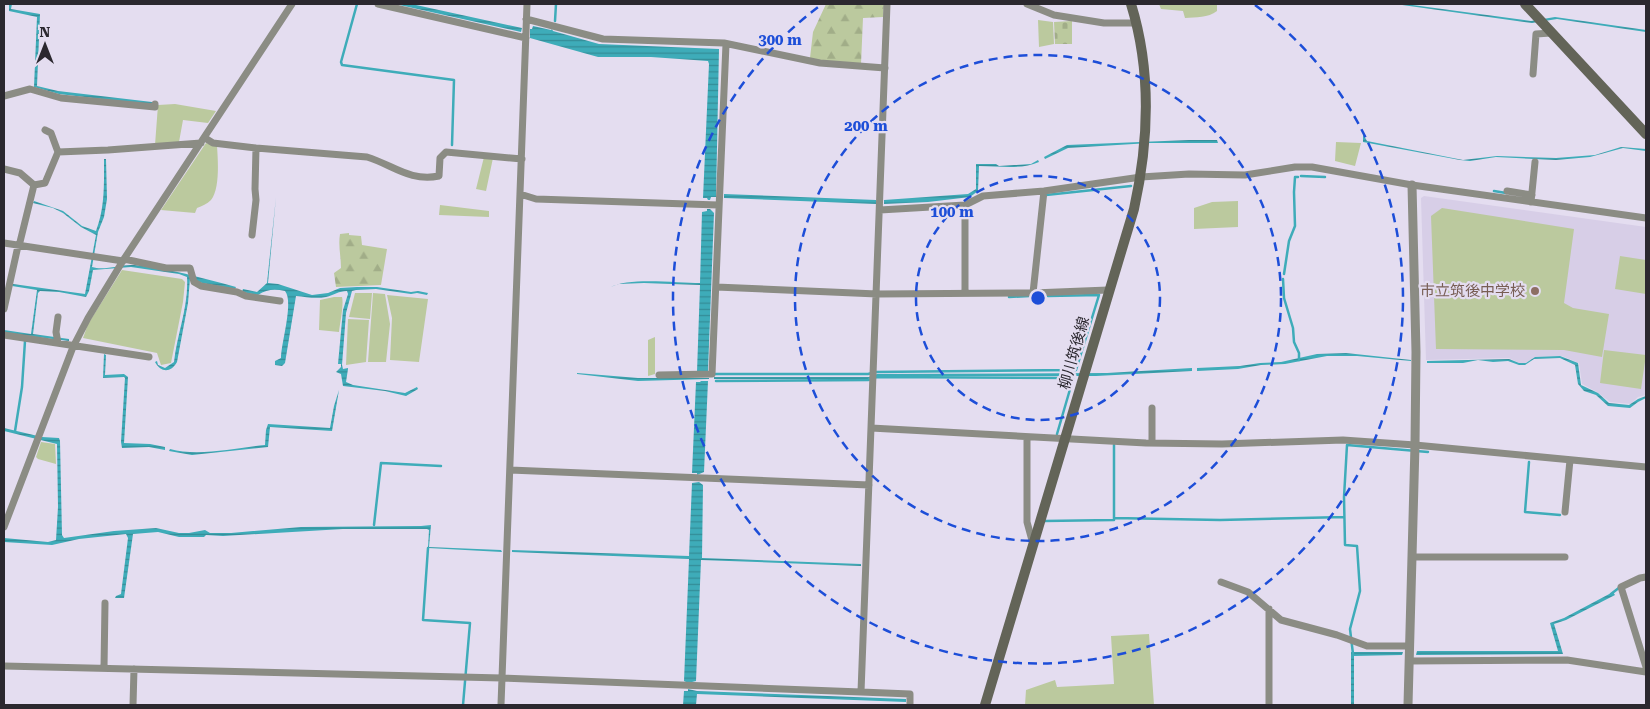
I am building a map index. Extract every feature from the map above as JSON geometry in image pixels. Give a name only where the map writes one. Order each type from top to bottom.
[{"type":"main road","name":"柳川筑後線","points":[[987,705],[1108,290],[1134,209],[1141,177],[1146,119],[1146,81],[1137,23],[1131,4]]},
{"type":"main road","points":[[1525,4],[1646,134]]},
{"type":"street","points":[[4,527],[73,347],[88,318],[292,4]]},
{"type":"street","points":[[378,4],[526,38]]},
{"type":"street","points":[[501,705],[527,4]]},
{"type":"street","points":[[861,692],[887,4]]},
{"type":"street","points":[[1027,4],[1054,16],[1104,23],[1137,23]]},
{"type":"street","points":[[526,19],[603,39],[726,44],[820,63],[885,68]]},
{"type":"street","points":[[1534,74],[1536,34],[1551,33]]},
{"type":"street","points":[[659,375],[712,374],[726,44]]},
{"type":"street","points":[[4,96],[30,89],[61,98],[155,107],[155,104]]},
{"type":"street","points":[[34,185],[45,183],[58,152],[51,133],[45,130]]},
{"type":"street","points":[[58,152],[108,150],[203,140],[256,148],[367,156],[407,175],[430,178],[438,176],[440,158],[446,152],[522,159]]},
{"type":"street","points":[[252,235],[256,200],[256,148]]},
{"type":"street","points":[[1532,199],[1536,162]]},
{"type":"street","points":[[880,210],[965,205],[983,196],[1044,191],[1141,177],[1189,174],[1245,175],[1312,166],[1412,185],[1532,199],[1646,218]]},
{"type":"street","points":[[4,169],[20,173],[34,185]]},
{"type":"street","points":[[4,309],[34,185]]},
{"type":"street","points":[[1408,705],[1416,352],[1412,185]]},
{"type":"street","points":[[1033,293],[1044,191]]},
{"type":"street","points":[[1507,191],[1532,199]]},
{"type":"street","points":[[520,194],[536,199],[718,205]]},
{"type":"street","points":[[965,205],[965,293]]},
{"type":"street","points":[[245,225],[253,225]]},
{"type":"street","points":[[4,243],[124,260],[166,268],[190,268],[194,282],[201,286],[280,302]]},
{"type":"street","points":[[716,287],[877,294],[1033,293],[1108,290]]},
{"type":"street","points":[[58,317],[56,332],[58,343]]},
{"type":"street","points":[[4,336],[149,357]]},
{"type":"street","points":[[1152,408],[1152,444]]},
{"type":"street","points":[[871,428],[1152,444],[1343,440],[1646,467]]},
{"type":"street","points":[[1027,438],[1027,522],[1033,545]]},
{"type":"street","points":[[1565,512],[1570,460]]},
{"type":"street","points":[[510,470],[869,485]]},
{"type":"street","points":[[1412,557],[1565,557]]},
{"type":"street","points":[[1646,576],[1621,587],[1644,652],[1646,667]]},
{"type":"street","points":[[1221,582],[1248,592],[1281,620],[1368,646],[1410,646]]},
{"type":"street","points":[[104,668],[105,603]]},
{"type":"street","points":[[1268,705],[1269,610]]},
{"type":"street","points":[[1409,661],[1567,660],[1646,672]]},
{"type":"street","points":[[4,666],[502,678],[910,694],[910,705]]},
{"type":"street","points":[[133,705],[134,669]]},
{"type":"shaded area","name":"市立筑後中学校","points":[[1424,196],[1646,227],[1646,395],[1638,397],[1631,404],[1610,402],[1582,384],[1579,363],[1562,356],[1535,357],[1526,363],[1519,363],[1509,358],[1426,360],[1421,198]]},
{"type":"green space","points":[[826,4],[884,4],[883,17],[863,18],[861,64],[827,62],[810,58],[813,32]]},
{"type":"green space","points":[[1159,4],[1217,4],[1217,11],[1206,16],[1185,18],[1183,11],[1161,9]]},
{"type":"green space","points":[[1038,20],[1053,22],[1054,44],[1039,47]]},
{"type":"green space","points":[[1072,21],[1072,44],[1055,44],[1054,22]]},
{"type":"green space","points":[[175,104],[216,111],[208,123],[183,120],[179,142],[155,145],[158,105]]},
{"type":"green space","points":[[1336,142],[1361,143],[1355,166],[1335,161]]},
{"type":"green space","points":[[206,143],[217,146],[217,182],[211,200],[197,208],[195,213],[161,210]]},
{"type":"green space","points":[[484,157],[493,158],[486,191],[476,189]]},
{"type":"green space","points":[[1238,201],[1238,227],[1194,229],[1194,208],[1212,202]]},
{"type":"green space","points":[[440,205],[489,211],[489,217],[439,215]]},
{"type":"green space","points":[[1442,208],[1574,229],[1564,303],[1573,308],[1609,314],[1602,357],[1564,350],[1436,349],[1431,216]]},
{"type":"green space","points":[[349,233],[349,235],[361,236],[362,245],[387,249],[381,285],[336,287],[334,273],[341,268],[340,234]]},
{"type":"green space","points":[[1620,256],[1646,260],[1646,294],[1615,289]]},
{"type":"green space","points":[[122,270],[182,279],[185,282],[171,363],[161,365],[157,353],[83,338],[88,324]]},
{"type":"green space","points":[[355,293],[372,293],[370,319],[349,317]]},
{"type":"green space","points":[[373,293],[385,294],[390,324],[386,362],[368,362]]},
{"type":"green space","points":[[387,295],[428,299],[419,362],[390,360],[392,318]]},
{"type":"green space","points":[[342,297],[339,332],[319,330],[320,300]]},
{"type":"green space","points":[[348,319],[369,320],[366,362],[346,365]]},
{"type":"green space","points":[[655,337],[655,374],[648,376],[648,340]]},
{"type":"green space","points":[[1604,350],[1646,355],[1641,389],[1600,383]]},
{"type":"green space","points":[[41,442],[55,444],[56,464],[36,457]]},
{"type":"green space","points":[[1149,634],[1154,705],[1025,705],[1026,690],[1055,680],[1057,687],[1114,684],[1111,636]]},
{"type":"water","points":[[9,4],[12,4],[11,9],[40,14],[37,86],[58,91],[152,102],[152,105],[59,94],[34,87],[37,17],[9,11]]},
{"type":"water","points":[[395,4],[416,5],[522,28],[521,32]]},
{"type":"water","points":[[1395,4],[1531,21],[1555,17],[1646,30],[1646,32],[1557,19],[1532,23]]},
{"type":"water","points":[[533,26],[552,29],[553,31],[599,44],[719,49],[716,197],[711,197],[710,200],[703,198],[708,61],[651,57],[598,57],[530,38],[530,29]]},
{"type":"water","points":[[1363,134],[1367,141],[1463,160],[1497,156],[1556,158],[1595,155],[1621,147],[1646,149],[1646,151],[1623,148],[1590,157],[1556,160],[1496,157],[1470,161],[1460,160],[1363,142]]},
{"type":"water","points":[[1217,140],[1218,143],[1150,143],[1068,148],[1045,159],[1044,157],[1067,145]]},
{"type":"water","points":[[104,159],[106,159],[107,199],[104,217],[98,232],[92,267],[147,266],[236,287],[235,289],[202,283],[190,278],[188,303],[177,362],[169,370],[163,370],[157,366],[155,362],[157,361],[158,365],[165,368],[174,362],[185,309],[187,288],[187,277],[179,274],[131,267],[93,270],[86,297],[59,292],[40,291],[38,293],[33,334],[69,339],[69,341],[4,333],[4,330],[31,334],[37,290],[12,286],[13,284],[85,294],[96,235],[81,227],[63,213],[53,208],[33,203],[34,201],[63,211],[82,226],[96,231],[104,187]]},
{"type":"water","points":[[1038,160],[1039,162],[1025,166],[1017,167],[979,166],[978,191],[970,197],[928,202],[884,204],[884,200],[968,194],[976,189],[976,164],[996,164],[999,166],[1031,164]]},
{"type":"water","points":[[724,194],[876,200],[876,204],[724,198]]},
{"type":"water","points":[[276,197],[268,283],[278,284],[312,295],[328,293],[340,288],[357,287],[377,287],[428,293],[427,295],[376,289],[356,290],[352,291],[346,313],[342,365],[343,369],[348,368],[346,382],[353,385],[405,393],[417,387],[418,389],[406,396],[385,391],[343,386],[341,374],[336,372],[341,367],[341,364],[338,364],[343,310],[348,294],[347,291],[322,298],[296,296],[285,363],[282,366],[275,365],[275,361],[281,358],[286,323],[288,304],[285,291],[271,290],[258,295],[242,292],[243,289],[257,292],[267,283]]},
{"type":"water","points":[[710,209],[714,213],[708,371],[697,372],[700,285],[618,284],[641,281],[700,283],[702,212]]},
{"type":"water","points":[[1346,353],[1411,361],[1357,356],[1327,356],[1285,364],[1197,371],[1197,368],[1281,362],[1317,354]]},
{"type":"water","points":[[104,354],[106,355],[105,375],[124,374],[128,377],[124,443],[150,444],[165,447],[165,450],[149,447],[122,448],[125,378],[103,378]]},
{"type":"water","points":[[1560,356],[1578,363],[1581,385],[1598,393],[1609,403],[1629,405],[1638,399],[1646,396],[1646,398],[1630,408],[1608,406],[1596,395],[1584,391],[1578,384],[1575,365],[1560,358],[1534,359],[1525,365],[1508,361],[1478,360],[1463,363],[1427,363],[1427,361],[1509,359],[1519,363],[1526,363],[1535,357]]},
{"type":"water","points":[[1192,368],[1192,371],[1096,376],[877,376],[868,379],[714,379],[714,377],[869,377],[877,374],[1107,373]]},
{"type":"water","points":[[577,373],[638,378],[709,379],[638,381]]},
{"type":"water","points":[[708,381],[704,472],[697,475],[697,473],[692,473],[696,382]]},
{"type":"water","points":[[339,390],[332,431],[270,427],[268,447],[192,455],[169,451],[170,449],[205,452],[265,445],[268,424],[330,428]]},
{"type":"water","points":[[4,428],[42,437],[59,438],[62,535],[64,538],[114,531],[156,528],[179,533],[205,530],[210,533],[231,533],[301,527],[431,525],[429,547],[501,550],[502,552],[428,548],[429,530],[427,529],[343,529],[223,536],[206,535],[204,537],[179,537],[158,532],[133,534],[124,598],[115,598],[121,594],[128,538],[126,534],[79,539],[52,545],[4,542],[4,538],[48,542],[56,540],[58,507],[57,444],[4,431]]},
{"type":"water","points":[[699,482],[703,485],[702,558],[861,564],[861,566],[701,560],[696,681],[688,683],[684,681],[689,559],[512,552],[512,550],[689,556],[692,483]]},
{"type":"water","points":[[1613,592],[1615,595],[1566,620],[1554,624],[1563,654],[1416,655],[1417,651],[1558,651],[1550,623],[1564,618]]},
{"type":"water","points":[[1351,652],[1403,652],[1402,655],[1354,656],[1354,705],[1351,705]]},
{"type":"water","points":[[688,689],[697,691],[906,699],[906,702],[697,694],[696,705],[683,705],[684,691],[688,691]]},
{"type":"waterway","points":[[357,4],[341,62],[342,65],[454,80],[452,145]]},
{"type":"waterway","points":[[555,21],[556,4]]},
{"type":"waterway","points":[[1301,176],[1325,177]]},
{"type":"waterway","points":[[1284,274],[1289,241],[1295,226],[1294,192],[1295,177],[1298,177]]},
{"type":"waterway","points":[[1046,195],[1131,186]]},
{"type":"waterway","points":[[1494,191],[1506,193]]},
{"type":"waterway","points":[[1283,279],[1284,298],[1293,328],[1294,342],[1299,353],[1299,360]]},
{"type":"waterway","points":[[715,374],[868,374],[876,372],[1076,370],[1099,295],[1048,296]]},
{"type":"waterway","points":[[1009,297],[1030,296]]},
{"type":"waterway","points":[[15,431],[22,387],[25,341]]},
{"type":"waterway","points":[[716,381],[868,380],[877,377],[1072,378],[1057,434]]},
{"type":"waterway","points":[[1044,521],[1114,520],[1114,445]]},
{"type":"waterway","points":[[1353,654],[1350,629],[1360,591],[1357,546],[1345,545],[1344,497],[1347,445],[1428,452]]},
{"type":"waterway","points":[[1529,462],[1525,512],[1560,515]]},
{"type":"waterway","points":[[374,525],[381,463],[441,466]]},
{"type":"waterway","points":[[1114,518],[1220,520],[1344,517]]},
{"type":"waterway","points":[[428,548],[423,620],[470,623],[463,705]]},
{"type":"waterway","points":[[1611,594],[1620,587]]},
{"type":"place","name":"市立筑後中学校","points":[[1535,291]]}]
